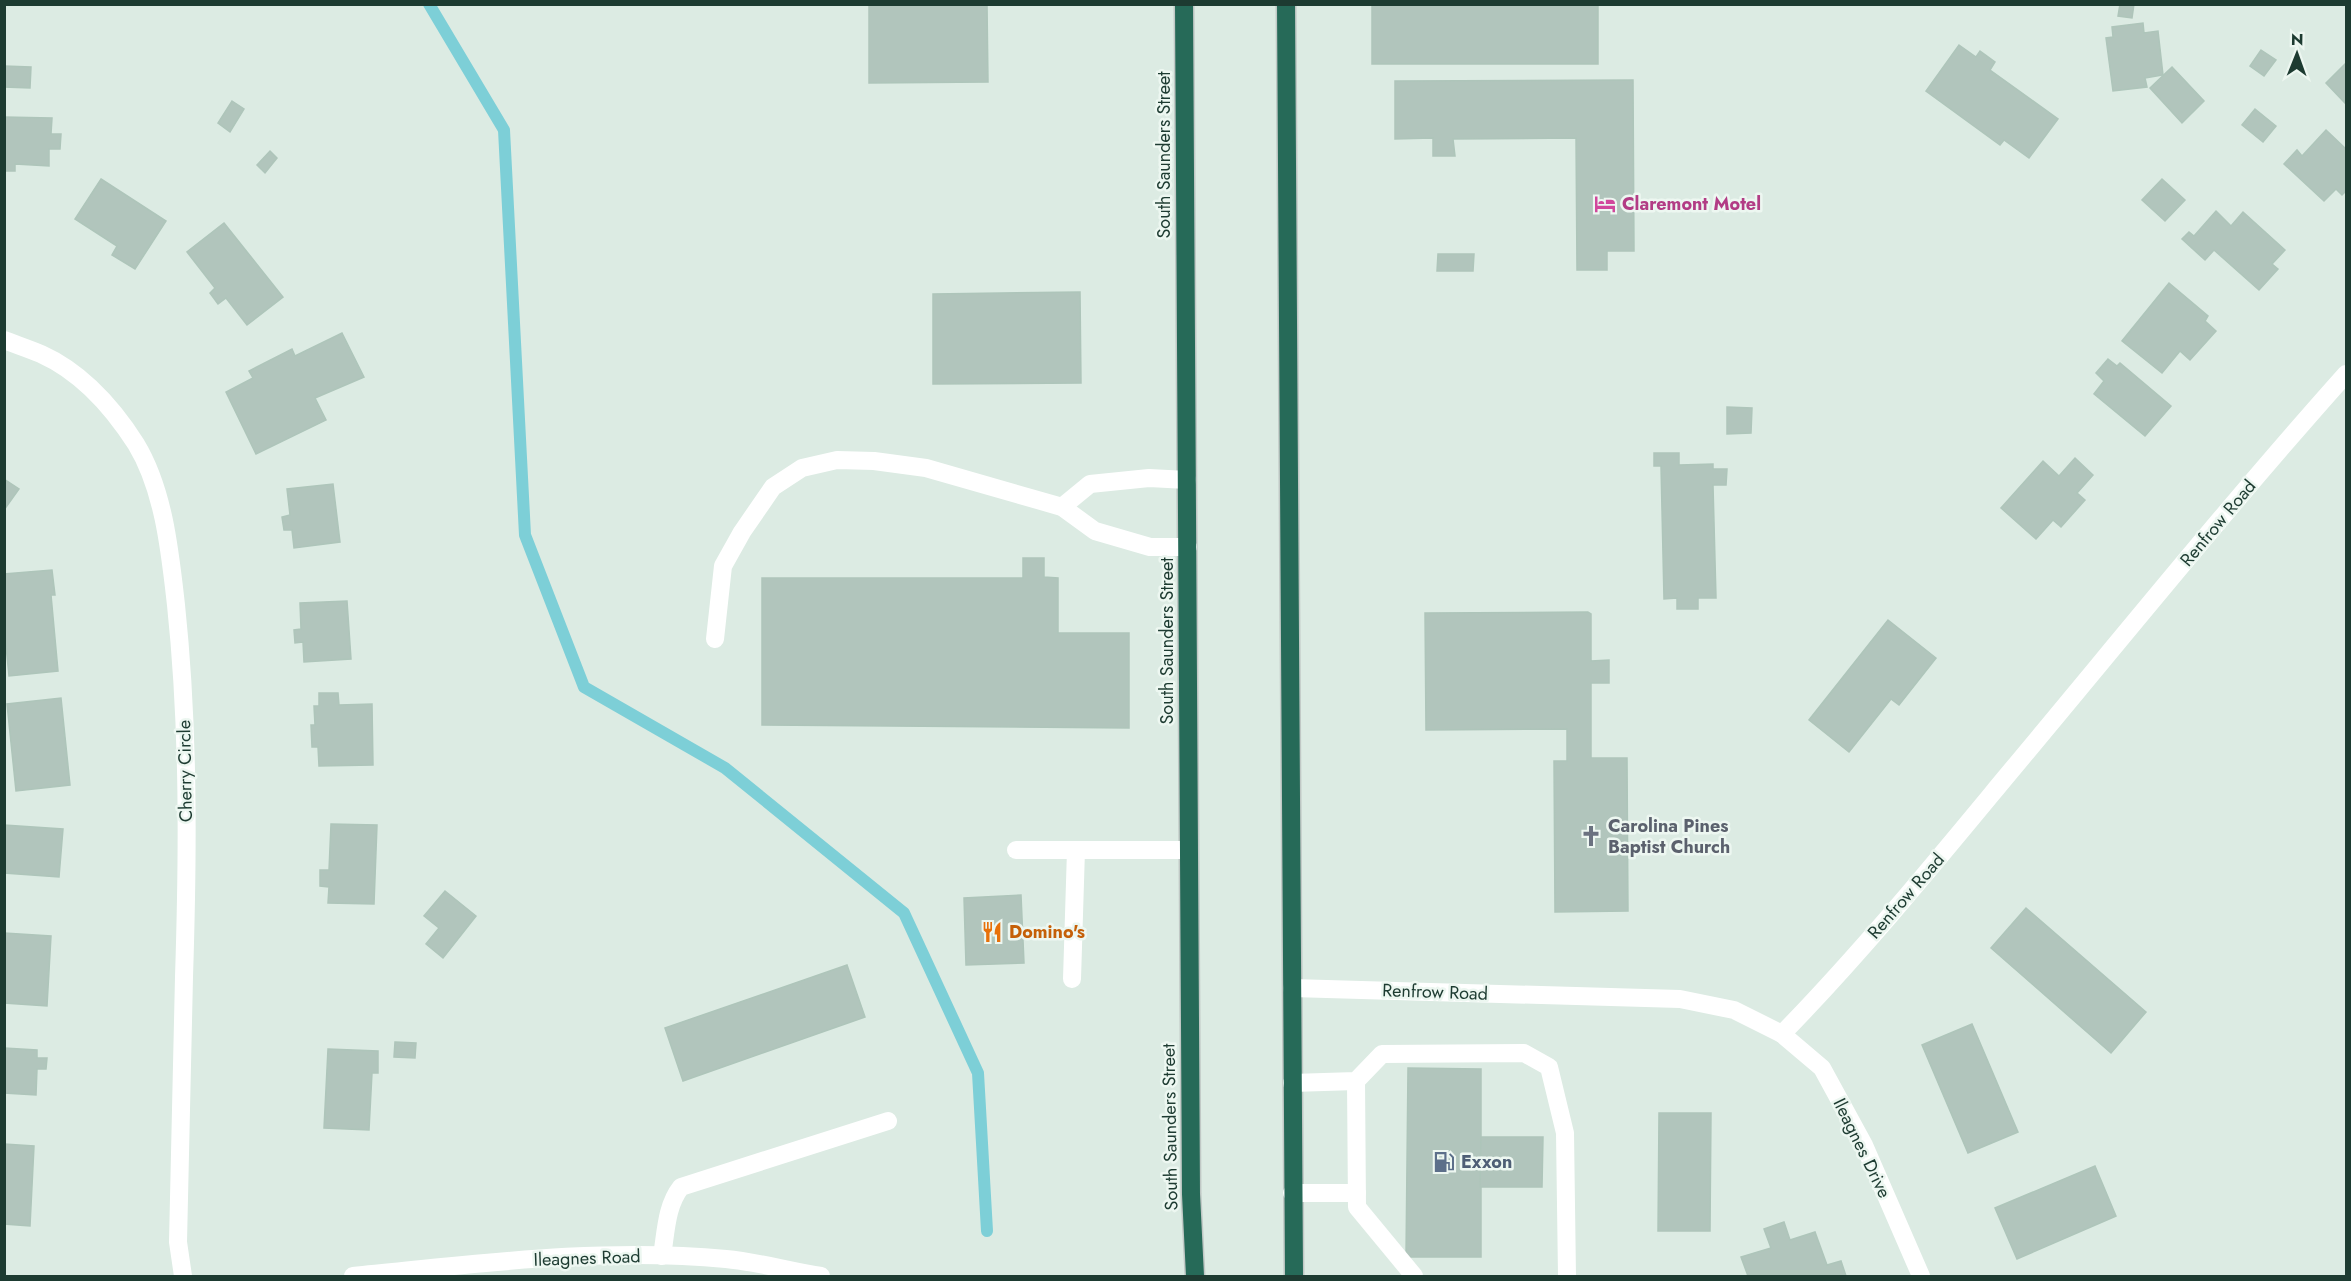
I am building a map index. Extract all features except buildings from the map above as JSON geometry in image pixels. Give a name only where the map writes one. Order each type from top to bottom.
[{"type":"highway","name":"South Saunders Street","points":[[1184,4],[1191,1194],[1195,1276]]},
{"type":"highway","points":[[1286,4],[1294,1276]]},
{"type":"street","name":"Cherry Circle","points":[[4,340],[43,355],[78,376],[110,409],[137,446],[161,502],[180,642],[186,767],[186,897],[178,1242],[183,1276]]},
{"type":"street","name":"Renfrow Road","points":[[1292,988],[1680,999],[1734,1010],[1782,1034],[1917,885],[2279,449],[2346,374]]},
{"type":"street","points":[[715,639],[723,566],[742,532],[773,487],[802,468],[837,460],[874,461],[926,468],[1062,507],[1095,531],[1150,547],[1188,547]]},
{"type":"street","points":[[1062,507],[1090,484],[1149,478],[1187,480]]},
{"type":"street","points":[[1016,850],[1190,850]]},
{"type":"street","points":[[1072,979],[1076,850]]},
{"type":"street","name":"Ileagnes Drive","points":[[1782,1034],[1822,1068],[1864,1145],[1921,1276]]},
{"type":"street","points":[[1292,1083],[1356,1081],[1382,1054],[1524,1053],[1549,1067],[1565,1133],[1567,1276]]},
{"type":"street","points":[[1356,1081],[1357,1207],[1414,1276]]},
{"type":"street","points":[[662,1256],[670,1208],[674,1196],[681,1187],[888,1121]]},
{"type":"street","points":[[1293,1193],[1357,1193]]},
{"type":"street","name":"Ileagnes Road","points":[[353,1276],[570,1255],[728,1259],[821,1276]]},
{"type":"waterway","points":[[429,4],[504,130],[525,535],[584,687],[725,768],[904,913],[978,1073],[987,1231]]},
{"type":"place","name":"Claremont Motel","points":[[1605,204]]},
{"type":"place","name":"Carolina Pines Baptist Church","points":[[1591,836]]},
{"type":"place","name":"Domino's","points":[[992,932]]},
{"type":"place","name":"Exxon","points":[[1444,1162]]}]
